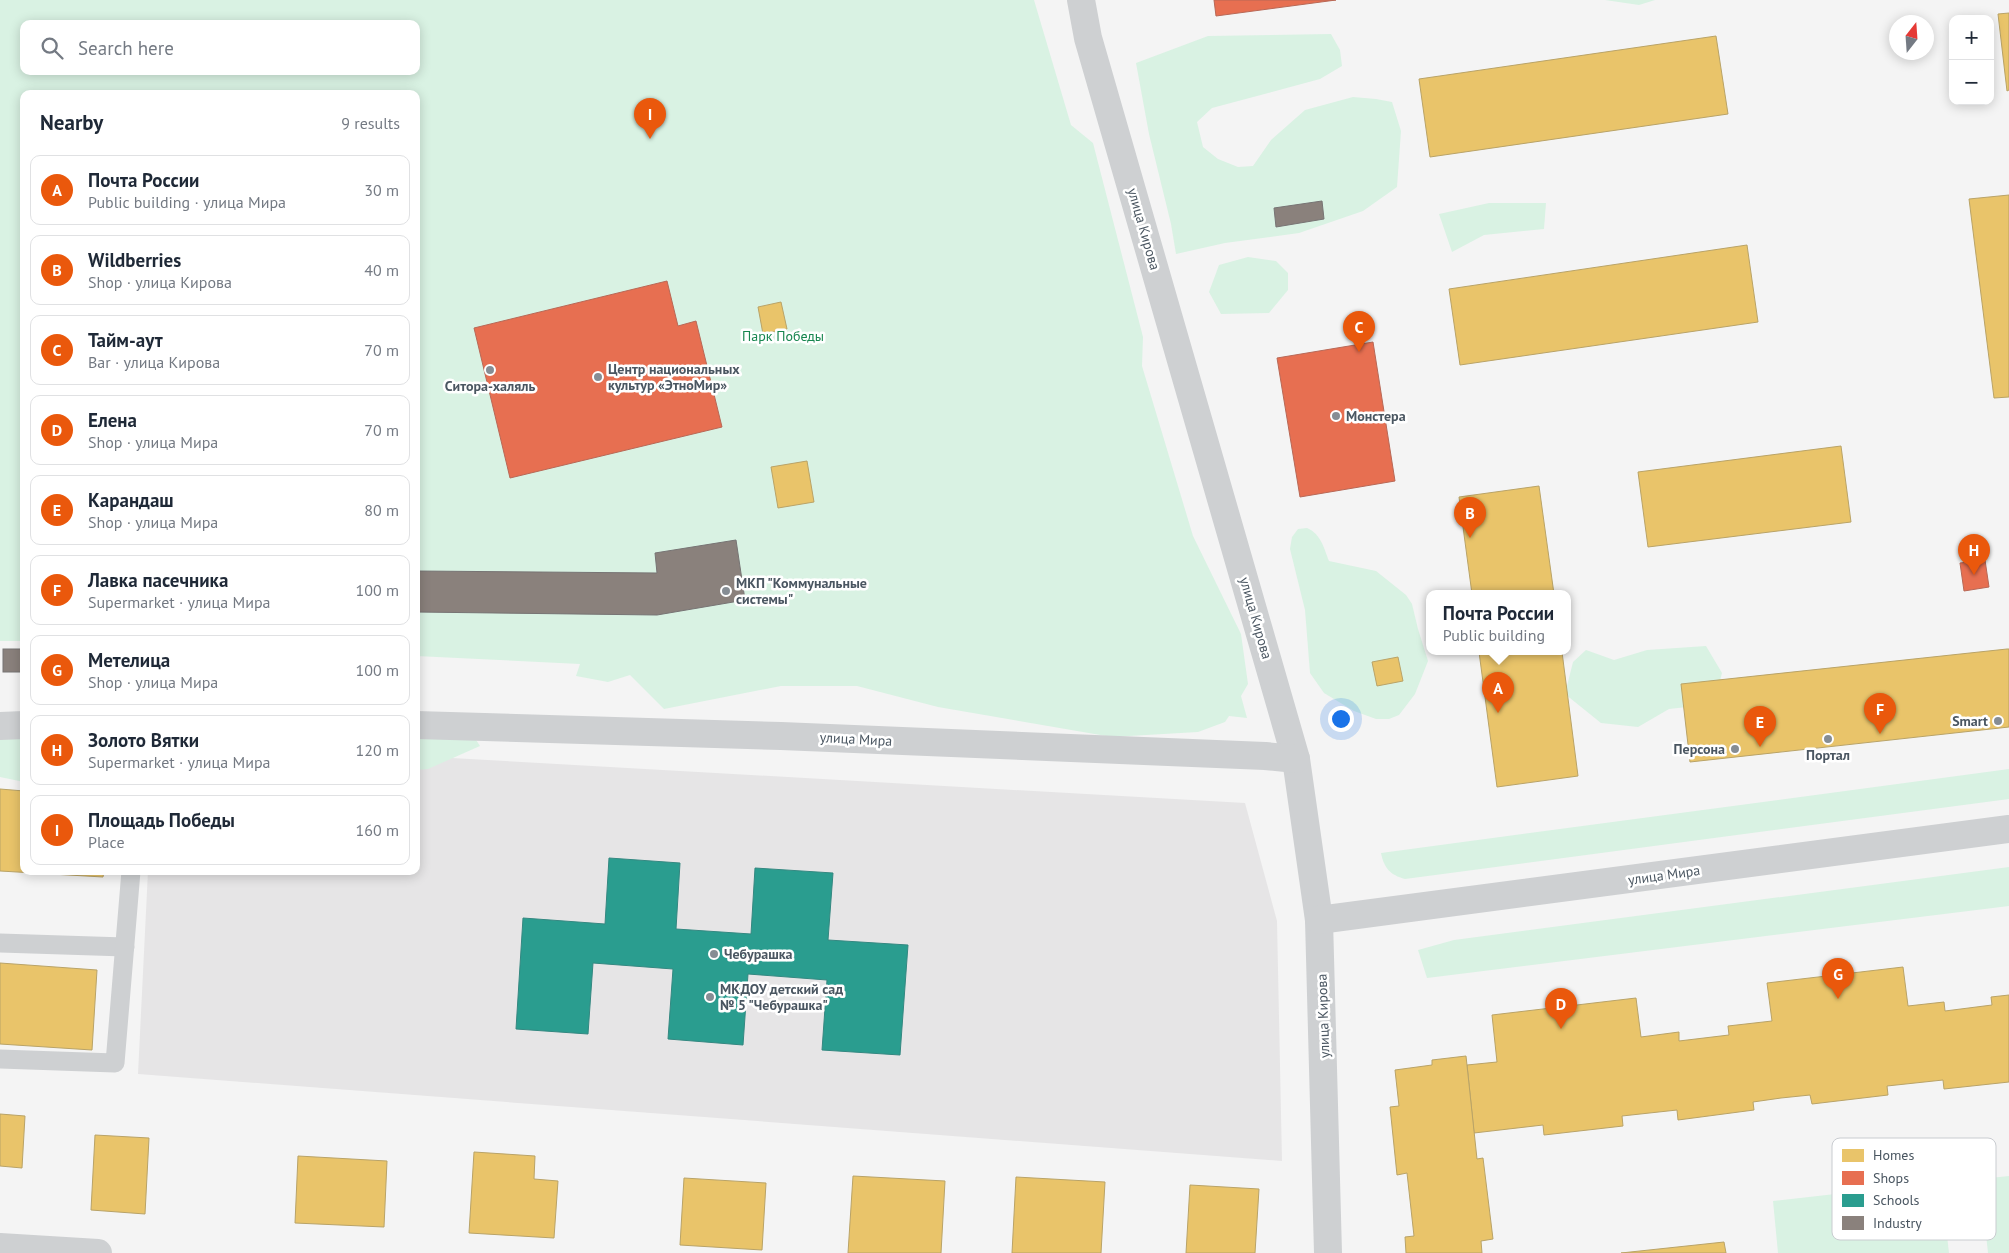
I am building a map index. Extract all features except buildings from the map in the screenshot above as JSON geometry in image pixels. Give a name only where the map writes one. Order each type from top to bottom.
[{"type":"street","name":"улица Кирова","points":[[1082,0],[1091,47],[1296,759],[1319,920],[1328,1253]]},
{"type":"street","points":[[0,726],[20,725]]},
{"type":"street","name":"улица Мира","points":[[420,725],[781,736],[1265,756],[1296,759]]},
{"type":"street","name":"улица Мира","points":[[1319,920],[2009,829]]},
{"type":"street","points":[[0,1247],[98,1253]]},
{"type":"lane","points":[[0,1059],[115,1063],[131,875]]},
{"type":"lane","points":[[0,943],[125,947]]},
{"type":"shaded area","name":"МКДОУ детский сад № 5 \"Чебурашка\"","points":[[420,756],[1245,803],[1277,921],[1282,1161],[138,1074],[148,875],[420,875]]},
{"type":"green space","name":"Парк Победы","points":[[0,0],[1034,0],[1071,125],[1093,143],[1143,337],[1142,366],[1193,536],[1241,634],[1248,684],[1241,696],[1247,718],[1229,716],[1225,722],[1198,732],[1112,737],[938,707],[857,686],[781,686],[664,709],[630,675],[608,682],[576,676],[580,664],[420,656],[420,90],[20,90],[20,641],[0,641]]},
{"type":"green space","points":[[1605,0],[1655,0],[1639,5]]},
{"type":"green space","points":[[1331,34],[1340,50],[1342,66],[1320,79],[1212,108],[1197,122],[1203,147],[1218,159],[1238,167],[1253,166],[1271,140],[1305,110],[1353,97],[1392,102],[1401,131],[1397,187],[1363,211],[1299,233],[1225,243],[1176,254],[1171,224],[1149,134],[1136,63],[1208,36]]},
{"type":"green space","points":[[1489,203],[1546,203],[1544,229],[1484,235],[1452,252],[1439,214]]},
{"type":"green space","points":[[1248,257],[1276,261],[1288,273],[1288,290],[1269,313],[1221,314],[1209,292],[1219,265]]},
{"type":"green space","points":[[1307,528],[1316,534],[1324,546],[1329,561],[1376,571],[1406,595],[1412,604],[1428,661],[1415,694],[1399,715],[1389,719],[1376,719],[1354,711],[1324,693],[1310,673],[1305,610],[1290,549],[1292,537],[1298,529]]},
{"type":"green space","points":[[1706,646],[1722,673],[1714,704],[1669,709],[1638,727],[1601,723],[1565,694],[1573,662],[1586,650],[1614,660],[1647,650]]},
{"type":"green space","points":[[420,713],[461,717],[480,746],[428,769],[420,770]]},
{"type":"green space","points":[[0,728],[20,736],[20,781],[0,777]]},
{"type":"green space","points":[[2009,769],[2009,799],[1405,879],[1388,870],[1381,853]]},
{"type":"green space","points":[[2009,867],[2009,906],[1427,978],[1418,950],[1454,940]]},
{"type":"green space","points":[[2009,1176],[2009,1253],[1988,1253],[1987,1240],[1996,1240],[1996,1177]]},
{"type":"green space","points":[[1832,1194],[1832,1240],[1948,1240],[1949,1253],[1778,1253],[1773,1201]]},
{"type":"place","name":"Площадь Победы","points":[[650,139]]},
{"type":"place","name":"Тайм-аут","points":[[1359,352]]},
{"type":"place","name":"Ситора-халяль","points":[[490,370]]},
{"type":"place","name":"Центр национальных культур «ЭтноМир»","points":[[598,377]]},
{"type":"place","name":"Монстера","points":[[1336,416]]},
{"type":"place","name":"Wildberries","points":[[1470,538]]},
{"type":"place","name":"Золото Вятки","points":[[1974,575]]},
{"type":"place","name":"МКП \"Коммунальные системы\"","points":[[726,591]]},
{"type":"place","name":"Почта России","points":[[1498,713]]},
{"type":"place","name":"Smart","points":[[1998,721]]},
{"type":"place","name":"Лавка пасечника","points":[[1880,734]]},
{"type":"place","name":"Портал","points":[[1828,739]]},
{"type":"place","name":"Карандаш","points":[[1760,747]]},
{"type":"place","name":"Персона","points":[[1735,749]]},
{"type":"place","name":"Чебурашка","points":[[714,954]]},
{"type":"place","name":"МКДОУ детский сад № 5 \"Чебурашка\"","points":[[710,997]]},
{"type":"place","name":"Метелица","points":[[1838,999]]},
{"type":"place","name":"Елена","points":[[1561,1029]]}]
